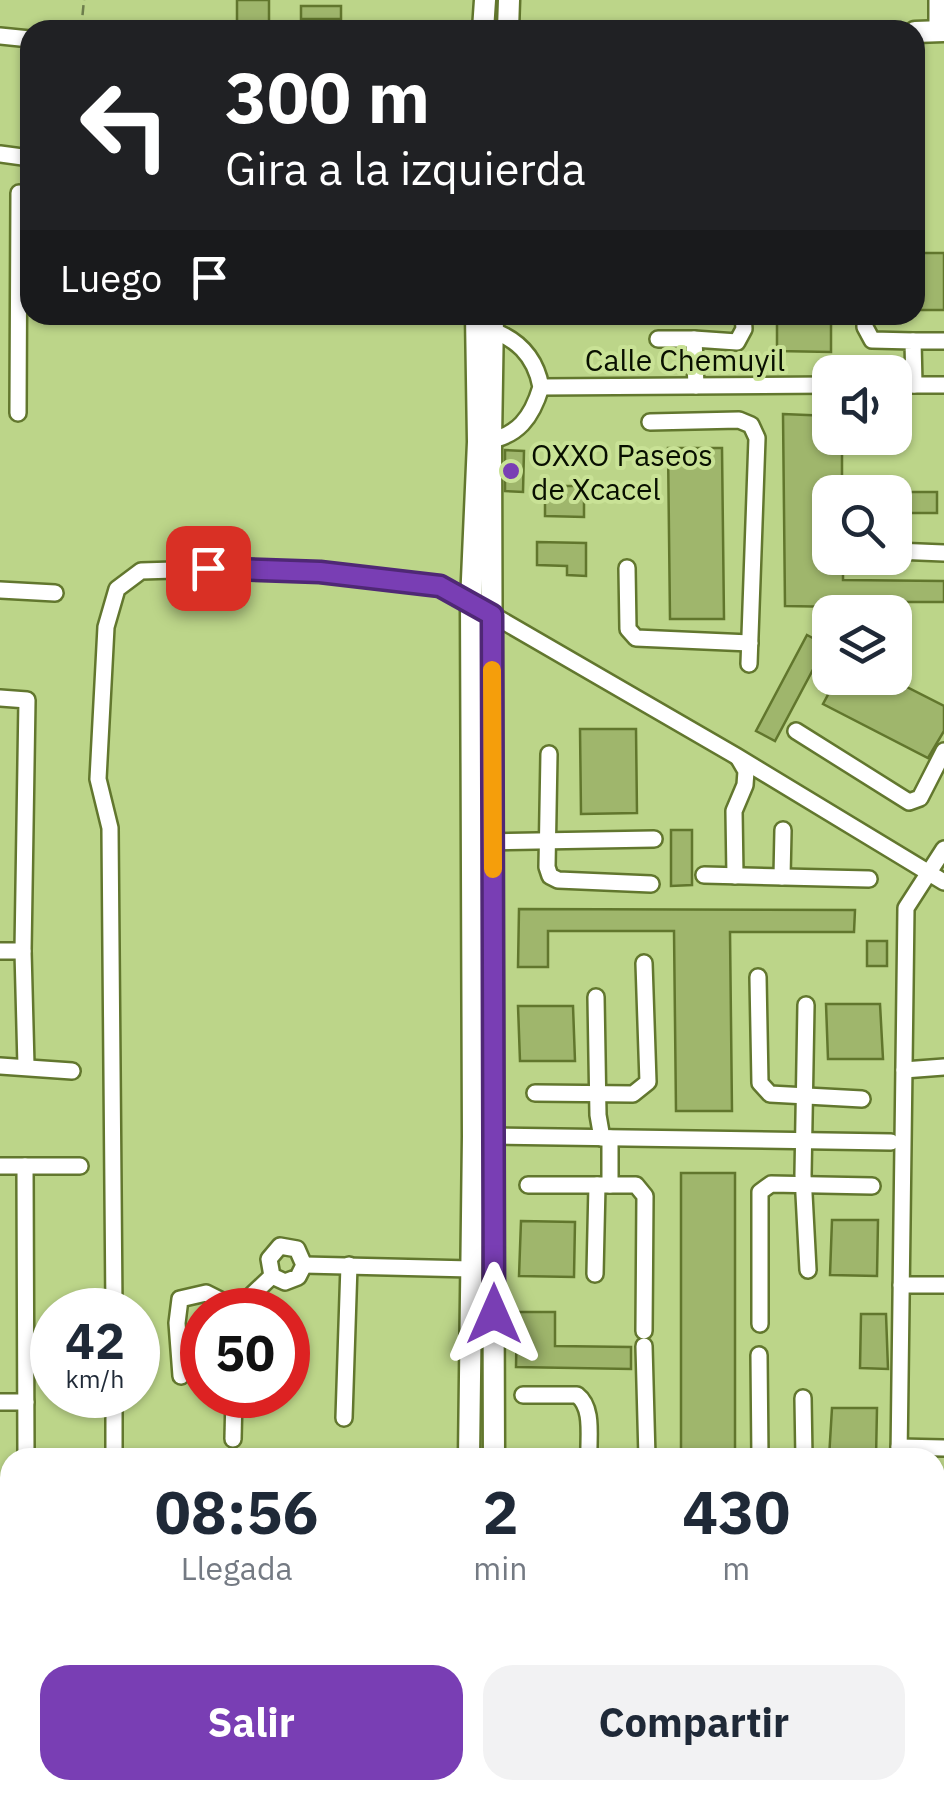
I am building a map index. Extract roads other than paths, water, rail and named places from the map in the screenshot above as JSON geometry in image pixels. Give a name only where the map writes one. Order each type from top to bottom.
[{"type":"main road","points":[[470,1448],[473,1136],[492,615],[484,441],[484,325]]},
{"type":"main road","points":[[484,441],[471,602],[495,1136],[494,1448]]},
{"type":"street","points":[[937,0],[941,31]]},
{"type":"street","points":[[18,412],[19,194]]},
{"type":"street","points":[[0,231],[18,234]]},
{"type":"street","points":[[484,441],[515,431],[527,421],[541,387],[525,350],[489,325]]},
{"type":"street","points":[[658,340],[737,342],[744,325]]},
{"type":"street","points":[[864,325],[872,340],[944,340]]},
{"type":"street","points":[[694,340],[710,421]]},
{"type":"street","points":[[913,342],[914,385],[944,385]]},
{"type":"street","name":"Calle Chemuyil","points":[[541,387],[812,385]]},
{"type":"street","points":[[650,422],[740,420],[751,425],[757,438],[749,664]]},
{"type":"street","points":[[912,552],[944,553]]},
{"type":"street","points":[[114,1288],[110,828],[98,779],[106,627],[117,589],[141,571],[208,568],[320,572],[440,586],[736,756],[944,882]]},
{"type":"street","points":[[626,568],[628,629],[636,638],[750,643]]},
{"type":"street","points":[[0,590],[55,593]]},
{"type":"street","points":[[0,698],[27,700],[23,952],[26,1066]]},
{"type":"street","points":[[796,732],[909,802],[920,798],[944,751]]},
{"type":"street","points":[[549,754],[546,867],[550,876],[558,880],[651,884]]},
{"type":"street","points":[[735,876],[734,811],[746,771],[736,756]]},
{"type":"street","points":[[782,877],[783,830]]},
{"type":"street","points":[[483,842],[654,839]]},
{"type":"street","points":[[899,1448],[906,908],[944,849]]},
{"type":"street","points":[[704,875],[869,879]]},
{"type":"street","points":[[0,951],[23,952]]},
{"type":"street","points":[[535,1093],[634,1094],[648,1082],[644,963]]},
{"type":"street","points":[[758,978],[760,1082],[770,1094],[862,1099]]},
{"type":"street","points":[[595,1274],[606,1138],[598,1115],[596,996]]},
{"type":"street","points":[[806,1005],[804,1184],[808,1270]]},
{"type":"street","points":[[0,1066],[72,1071]]},
{"type":"street","points":[[904,1070],[944,1067]]},
{"type":"street","points":[[473,1136],[891,1142]]},
{"type":"street","points":[[0,1166],[80,1166]]},
{"type":"street","points":[[25,1166],[26,1448]]},
{"type":"street","points":[[760,1324],[760,1192],[770,1184],[872,1186]]},
{"type":"street","points":[[528,1185],[636,1185],[645,1196],[647,1448]]},
{"type":"street","points":[[280,1246],[297,1249],[304,1265],[298,1278],[285,1282],[272,1276],[269,1259],[280,1246]]},
{"type":"street","points":[[344,1418],[349,1264]]},
{"type":"street","points":[[304,1265],[471,1269]]},
{"type":"street","points":[[259,1288],[272,1276]]},
{"type":"street","points":[[901,1284],[944,1285]]},
{"type":"street","points":[[180,1299],[176,1323],[180,1358]]},
{"type":"street","points":[[759,1355],[760,1448]]},
{"type":"street","points":[[523,1395],[577,1395],[584,1400],[588,1408],[589,1448]]},
{"type":"street","points":[[803,1398],[804,1448]]},
{"type":"street","points":[[0,1402],[26,1402]]},
{"type":"street","points":[[114,1418],[114,1448]]},
{"type":"street","points":[[233,1418],[233,1439]]},
{"type":"place","name":"OXXO Paseos de Xcacel","points":[[511,471]]}]
